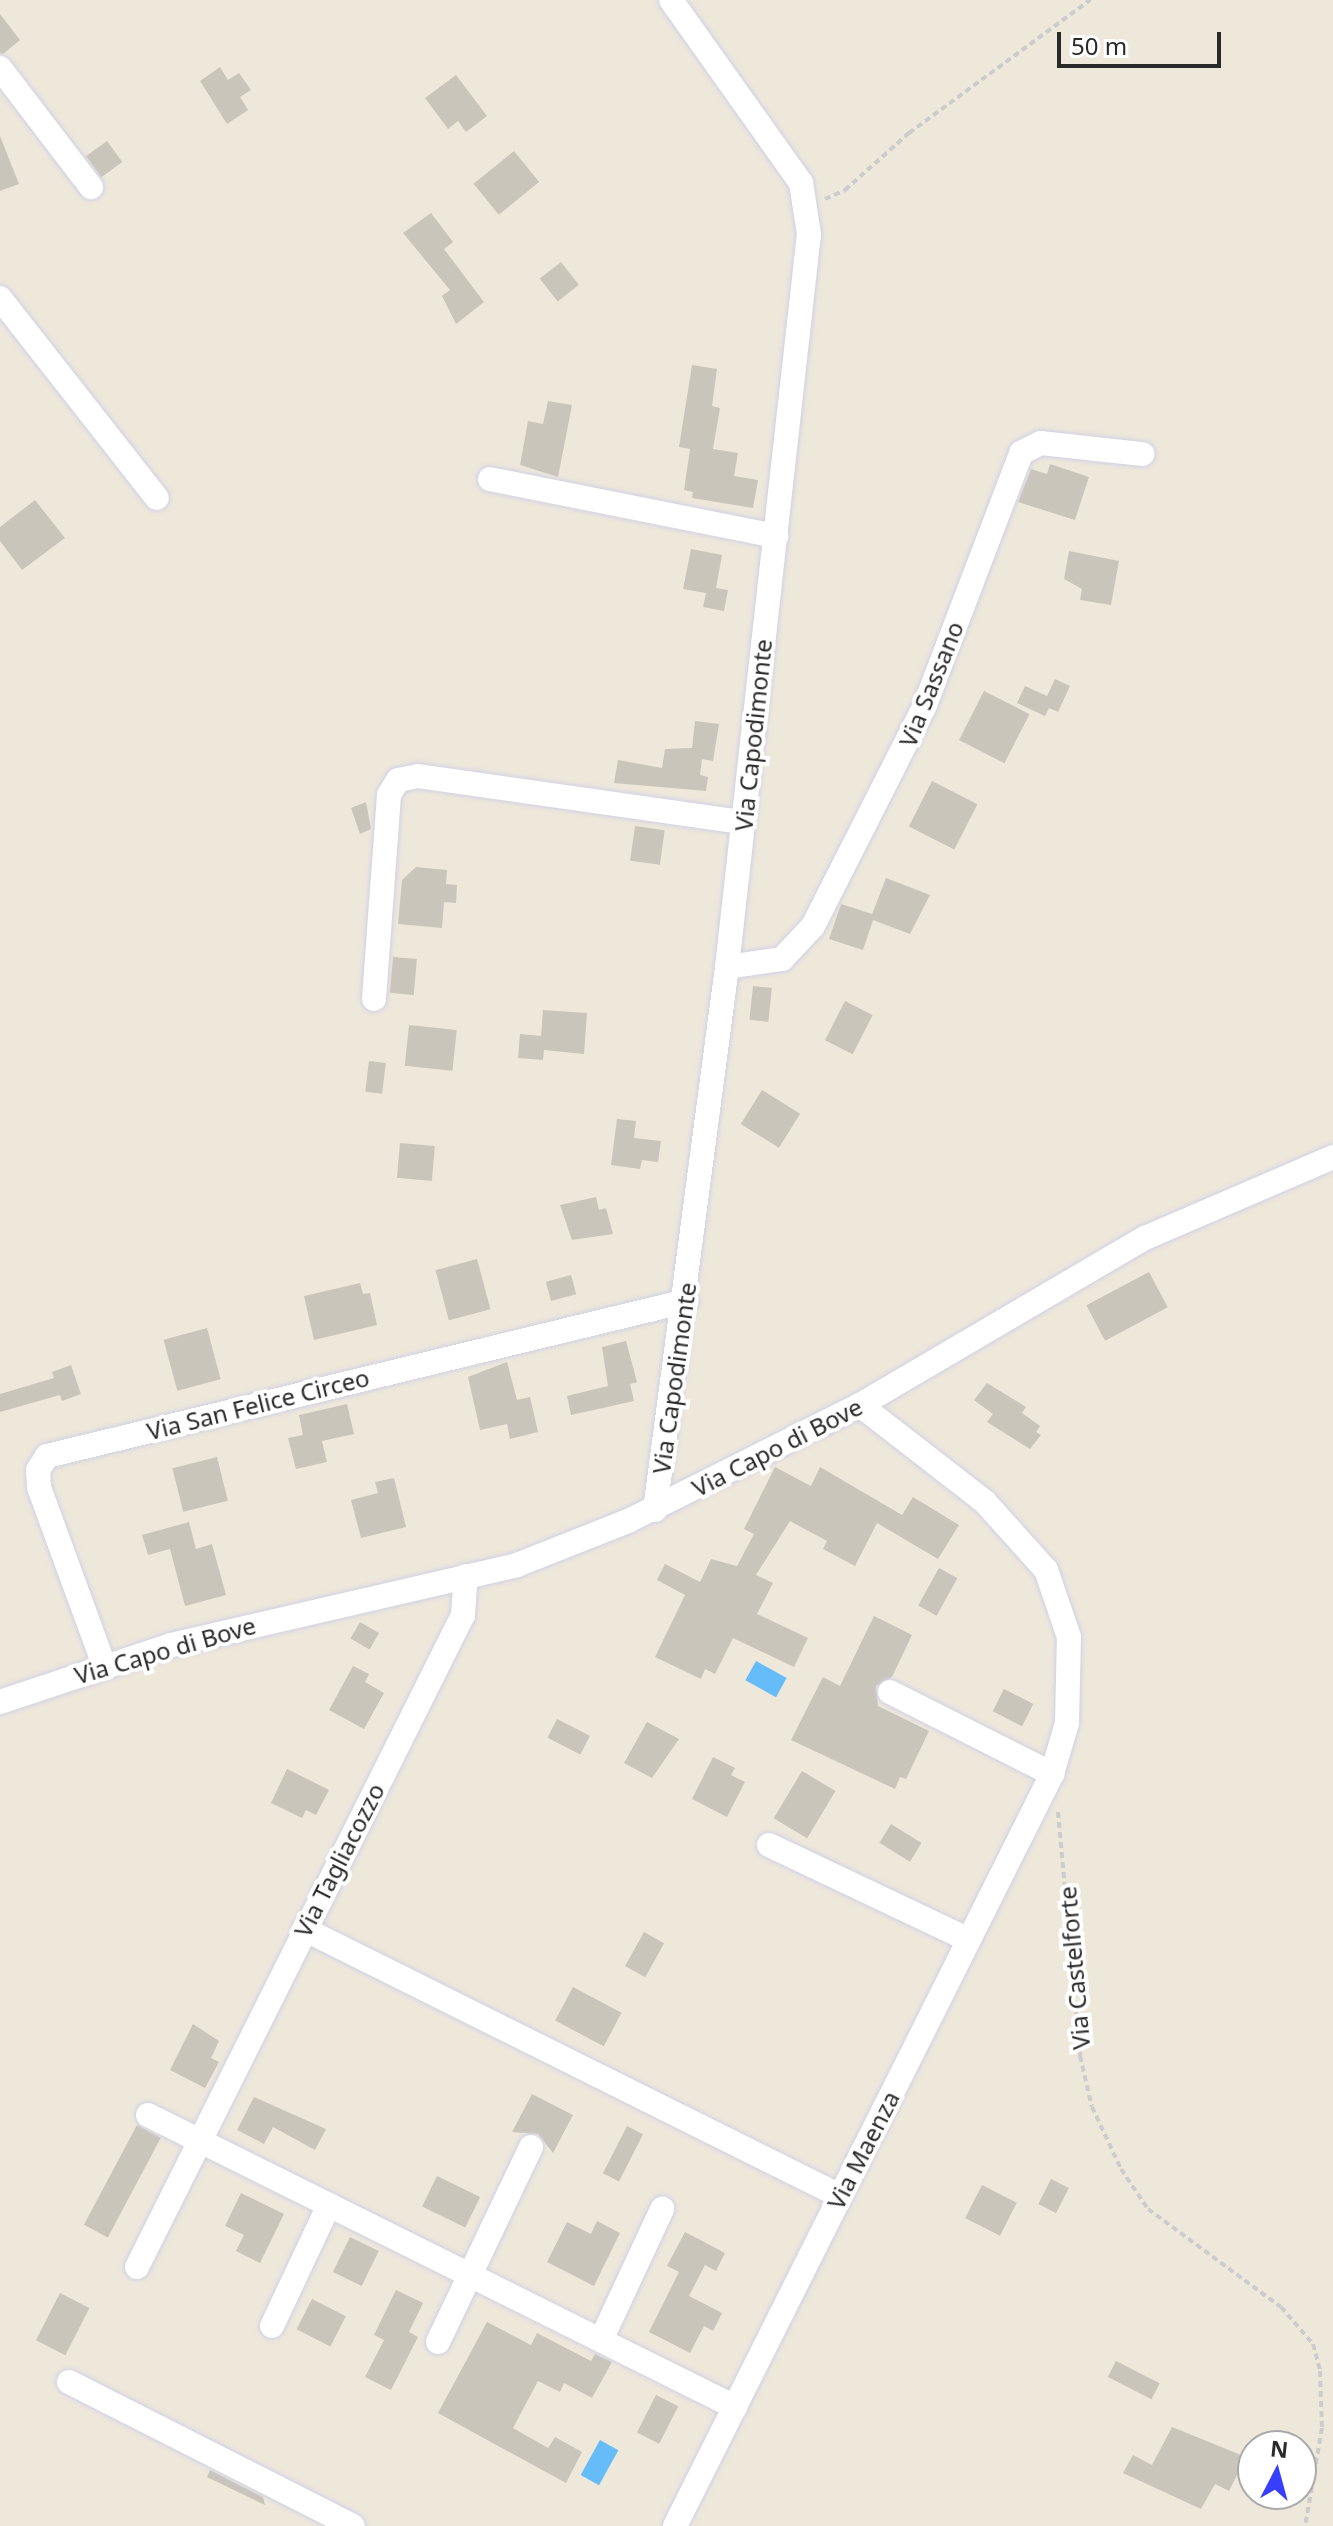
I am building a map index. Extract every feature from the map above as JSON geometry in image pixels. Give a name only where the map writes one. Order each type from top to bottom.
[{"type":"street","name":"Via Capodimonte","points":[[655,1510],[686,1301],[727,967],[808,252],[808,204],[794,173],[671,0]]},
{"type":"street","points":[[0,68],[91,187]]},
{"type":"street","points":[[0,298],[157,498]]},
{"type":"street","name":"Via Sassano","points":[[727,967],[782,959],[813,926],[925,705],[1021,453],[1041,443],[1142,454]]},
{"type":"street","points":[[490,479],[776,536]]},
{"type":"street","points":[[374,999],[389,795],[398,780],[418,776],[743,822]]},
{"type":"street","name":"Via Capo di Bove","points":[[0,1702],[104,1665],[345,1602],[532,1559],[655,1510],[860,1405],[1145,1238],[1333,1157]]},
{"type":"street","name":"Via San Felice Circeo","points":[[104,1665],[39,1487],[38,1470],[47,1456],[686,1301]]},
{"type":"street","points":[[860,1405],[985,1502],[1051,1578],[1067,1625],[1071,1670],[1067,1723],[1052,1774],[890,1692]]},
{"type":"street","name":"Via Tagliacozzo","points":[[137,2267],[463,1615],[466,1576]]},
{"type":"street","name":"Via Maenza","points":[[675,2526],[1052,1774]]},
{"type":"street","points":[[769,1845],[969,1940]]},
{"type":"street","points":[[304,1929],[840,2196]]},
{"type":"street","points":[[148,2115],[735,2407]]},
{"type":"street","points":[[438,2342],[531,2147]]},
{"type":"street","points":[[272,2326],[329,2205]]},
{"type":"street","points":[[601,2340],[662,2209]]},
{"type":"street","points":[[69,2382],[353,2526]]},
{"type":"path","points":[[808,204],[845,190],[909,133],[1090,0]]},
{"type":"path","name":"Via Castelforte","points":[[1052,1774],[1067,1871],[1080,2056],[1092,2107],[1121,2169],[1148,2209],[1281,2307],[1313,2344],[1320,2371],[1322,2428],[1305,2526]]},
{"type":"water","points":[[756,1661],[787,1678],[776,1697],[745,1680]]},
{"type":"water","points":[[600,2440],[618,2450],[599,2485],[581,2475]]},
{"type":"building","points":[[0,14],[20,40],[3,54],[0,53]]},
{"type":"building","points":[[220,67],[228,80],[239,73],[251,90],[240,97],[248,110],[227,124],[200,81]]},
{"type":"building","points":[[456,75],[487,116],[466,132],[458,121],[448,129],[425,98]]},
{"type":"building","points":[[0,136],[19,184],[0,191]]},
{"type":"building","points":[[107,141],[122,162],[101,177],[86,156]]},
{"type":"building","points":[[514,151],[539,182],[499,215],[474,184]]},
{"type":"building","points":[[431,213],[453,242],[444,249],[484,302],[456,324],[442,296],[450,290],[403,233]]},
{"type":"building","points":[[561,262],[579,285],[558,301],[540,279]]},
{"type":"building","points":[[692,365],[717,369],[712,406],[720,408],[713,449],[738,453],[734,476],[758,480],[753,508],[692,498],[693,492],[684,490],[690,449],[679,447]]},
{"type":"building","points":[[548,401],[572,405],[558,477],[520,465],[528,421],[543,424]]},
{"type":"building","points":[[1050,464],[1089,477],[1075,520],[1018,502],[1031,469],[1047,474]]},
{"type":"building","points":[[35,500],[65,538],[22,570],[0,541],[0,527]]},
{"type":"building","points":[[691,549],[722,555],[716,588],[728,590],[724,611],[703,607],[706,593],[683,589]]},
{"type":"building","points":[[1069,551],[1119,561],[1111,605],[1080,600],[1082,589],[1064,579]]},
{"type":"building","points":[[1055,679],[1070,686],[1058,712],[1049,708],[1045,716],[1017,703],[1025,686],[1047,696]]},
{"type":"building","points":[[984,691],[1029,714],[1004,763],[959,740]]},
{"type":"building","points":[[695,721],[719,724],[713,761],[702,759],[700,775],[708,777],[706,791],[614,783],[618,760],[662,768],[665,749],[692,748]]},
{"type":"building","points":[[932,781],[977,804],[954,850],[909,826]]},
{"type":"building","points":[[366,802],[371,829],[360,834],[351,808]]},
{"type":"building","points":[[635,826],[665,830],[660,865],[630,861]]},
{"type":"building","points":[[416,867],[447,870],[446,884],[457,885],[456,903],[444,902],[442,928],[398,924],[402,880]]},
{"type":"building","points":[[886,878],[930,895],[910,934],[873,920],[863,950],[829,939],[841,904],[872,914]]},
{"type":"building","points":[[393,957],[417,959],[414,995],[390,993]]},
{"type":"building","points":[[753,986],[772,988],[768,1022],[749,1020]]},
{"type":"building","points":[[845,1001],[873,1015],[853,1054],[825,1040]]},
{"type":"building","points":[[543,1010],[587,1013],[584,1054],[544,1050],[543,1060],[518,1058],[520,1034],[541,1036]]},
{"type":"building","points":[[409,1025],[457,1030],[452,1071],[405,1066]]},
{"type":"building","points":[[369,1061],[386,1063],[382,1094],[365,1092]]},
{"type":"building","points":[[762,1090],[800,1114],[779,1148],[741,1124]]},
{"type":"building","points":[[617,1119],[636,1121],[634,1138],[661,1141],[658,1162],[642,1160],[640,1169],[611,1165]]},
{"type":"building","points":[[400,1143],[435,1146],[432,1181],[397,1178]]},
{"type":"building","points":[[596,1197],[599,1210],[606,1208],[613,1234],[572,1240],[560,1205]]},
{"type":"building","points":[[477,1259],[490,1309],[449,1320],[435,1270]]},
{"type":"building","points":[[1149,1272],[1168,1307],[1105,1341],[1086,1305]]},
{"type":"building","points":[[571,1275],[576,1294],[551,1301],[546,1282]]},
{"type":"building","points":[[360,1283],[363,1294],[370,1293],[377,1325],[314,1340],[304,1296]]},
{"type":"building","points":[[207,1328],[221,1379],[177,1391],[164,1340]]},
{"type":"building","points":[[626,1341],[637,1382],[630,1384],[634,1401],[571,1415],[567,1396],[608,1386],[602,1347]]},
{"type":"building","points":[[507,1362],[517,1400],[530,1397],[538,1432],[510,1439],[507,1424],[480,1430],[468,1377]]},
{"type":"building","points":[[71,1365],[81,1394],[62,1401],[60,1395],[0,1412],[0,1394],[54,1378],[52,1372]]},
{"type":"building","points":[[987,1383],[1026,1407],[1022,1413],[1040,1426],[1036,1432],[1041,1435],[1030,1449],[987,1422],[993,1414],[974,1400]]},
{"type":"building","points":[[347,1404],[354,1434],[322,1441],[327,1462],[296,1469],[288,1438],[303,1435],[299,1415]]},
{"type":"building","points":[[217,1457],[228,1501],[183,1512],[172,1468]]},
{"type":"building","points":[[775,1467],[811,1486],[820,1467],[902,1515],[913,1497],[959,1525],[938,1559],[877,1523],[855,1566],[823,1549],[827,1541],[790,1521],[756,1575],[773,1583],[757,1614],[808,1638],[794,1667],[733,1638],[715,1674],[705,1669],[701,1679],[655,1657],[685,1595],[657,1580],[665,1564],[700,1582],[711,1559],[737,1566],[754,1534],[744,1529]]},
{"type":"building","points":[[394,1478],[406,1527],[361,1538],[351,1500],[378,1493],[375,1482]]},
{"type":"building","points":[[189,1522],[196,1549],[212,1544],[226,1595],[185,1606],[170,1549],[148,1555],[142,1535]]},
{"type":"building","points":[[939,1568],[957,1578],[937,1616],[918,1606]]},
{"type":"building","points":[[874,1616],[912,1635],[892,1677],[876,1686],[878,1706],[929,1731],[906,1779],[900,1777],[895,1789],[791,1740],[823,1677],[840,1686]]},
{"type":"building","points":[[360,1622],[379,1633],[370,1649],[350,1638]]},
{"type":"building","points":[[353,1666],[369,1674],[365,1682],[384,1693],[364,1729],[329,1710]]},
{"type":"building","points":[[1004,1689],[1033,1704],[1022,1726],[993,1711]]},
{"type":"building","points":[[557,1719],[590,1736],[580,1755],[547,1738]]},
{"type":"building","points":[[647,1722],[679,1739],[652,1778],[624,1763]]},
{"type":"building","points":[[713,1757],[735,1768],[731,1775],[745,1782],[727,1817],[692,1799]]},
{"type":"building","points":[[287,1769],[329,1790],[316,1815],[306,1810],[302,1818],[271,1803]]},
{"type":"building","points":[[802,1771],[835,1791],[807,1838],[774,1818]]},
{"type":"building","points":[[891,1824],[922,1843],[910,1862],[879,1843]]},
{"type":"building","points":[[644,1932],[664,1943],[645,1977],[625,1966]]},
{"type":"building","points":[[573,1987],[622,2013],[604,2046],[555,2021]]},
{"type":"building","points":[[193,2024],[219,2041],[211,2058],[219,2062],[205,2088],[170,2070]]},
{"type":"building","points":[[532,2094],[573,2115],[553,2153],[538,2134],[512,2132]]},
{"type":"building","points":[[254,2097],[326,2129],[315,2150],[273,2127],[264,2144],[237,2130]]},
{"type":"building","points":[[137,2125],[161,2138],[108,2237],[84,2225]]},
{"type":"building","points":[[627,2126],[643,2134],[619,2181],[603,2173]]},
{"type":"building","points":[[437,2176],[480,2197],[465,2228],[422,2207]]},
{"type":"building","points":[[1051,2179],[1069,2188],[1056,2213],[1038,2204]]},
{"type":"building","points":[[982,2185],[1017,2203],[1000,2236],[965,2218]]},
{"type":"building","points":[[241,2193],[284,2214],[260,2263],[236,2251],[244,2235],[225,2226]]},
{"type":"building","points":[[597,2221],[620,2233],[594,2286],[547,2262],[567,2222],[591,2234]]},
{"type":"building","points":[[685,2232],[725,2253],[716,2271],[705,2265],[689,2296],[722,2313],[713,2331],[704,2326],[690,2353],[649,2332],[679,2272],[667,2266]]},
{"type":"building","points":[[350,2237],[379,2251],[362,2286],[333,2272]]},
{"type":"building","points":[[396,2290],[423,2303],[409,2332],[418,2337],[391,2390],[365,2377],[384,2340],[374,2335]]},
{"type":"building","points":[[60,2293],[89,2308],[65,2355],[36,2340]]},
{"type":"building","points":[[312,2299],[346,2316],[330,2347],[297,2329]]},
{"type":"building","points":[[487,2322],[531,2345],[537,2333],[591,2361],[595,2354],[612,2362],[592,2398],[564,2383],[560,2392],[538,2381],[513,2428],[548,2448],[555,2437],[582,2452],[566,2483],[438,2413]]},
{"type":"building","points":[[1116,2361],[1160,2383],[1151,2399],[1108,2377]]},
{"type":"building","points":[[656,2395],[678,2406],[659,2444],[637,2432]]},
{"type":"building","points":[[1172,2427],[1237,2453],[1237,2475],[1229,2491],[1215,2484],[1201,2509],[1123,2473],[1133,2455],[1152,2465]]},
{"type":"building","points":[[210,2470],[263,2497],[265,2505],[207,2477]]}]
